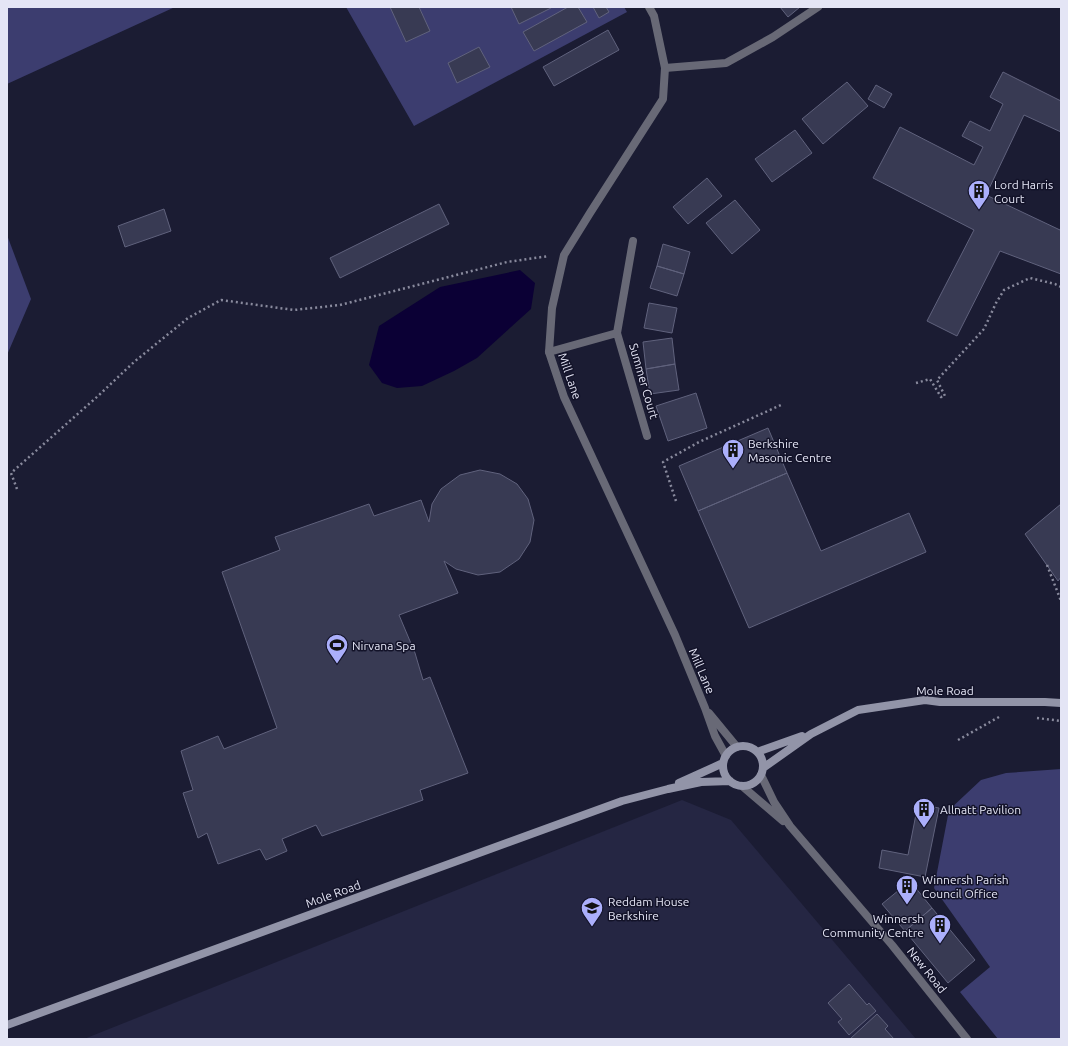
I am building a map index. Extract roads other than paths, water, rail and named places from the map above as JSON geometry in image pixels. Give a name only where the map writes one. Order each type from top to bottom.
[{"type":"main road","name":"Mole Road","points":[[757,752],[811,734],[858,710],[925,700],[940,702],[1061,703]]},
{"type":"main road","name":"Mole Road","points":[[762,771],[811,734]]},
{"type":"main road","points":[[744,746],[751,748],[757,752],[762,761],[762,771],[757,780],[749,785],[742,786],[730,781],[724,770],[724,760],[731,750],[737,747],[744,746]]},
{"type":"main road","name":"Mole Road","points":[[668,789],[724,760]]},
{"type":"main road","name":"Mole Road","points":[[7,1026],[622,801],[701,782],[730,781]]},
{"type":"street","name":"Mill Lane","points":[[649,7],[654,16],[665,68],[663,99],[564,255],[552,308],[549,352],[564,397],[675,635],[705,708],[724,760]]},
{"type":"street","points":[[665,68],[726,63],[773,37],[818,7]]},
{"type":"street","name":"Summer Court","points":[[633,241],[617,333],[647,436]]},
{"type":"street","name":"Summer Court","points":[[549,352],[617,333]]},
{"type":"street","name":"Mill Lane","points":[[705,708],[737,747]]},
{"type":"street","name":"New Road","points":[[762,771],[774,802],[790,826],[892,945],[967,1039]]},
{"type":"street","name":"New Road","points":[[742,786],[790,826]]},
{"type":"place","name":"Lord Harris Court","points":[[979,210]]},
{"type":"place","name":"Berkshire Masonic Centre","points":[[733,470]]},
{"type":"place","name":"Nirvana Spa","points":[[337,664]]},
{"type":"place","name":"Allnatt Pavilion","points":[[924,828]]},
{"type":"place","name":"Winnersh Parish Council Office","points":[[907,906]]},
{"type":"place","name":"Reddam House Berkshire","points":[[592,928]]},
{"type":"place","name":"Winnersh Community Centre","points":[[940,944]]}]
